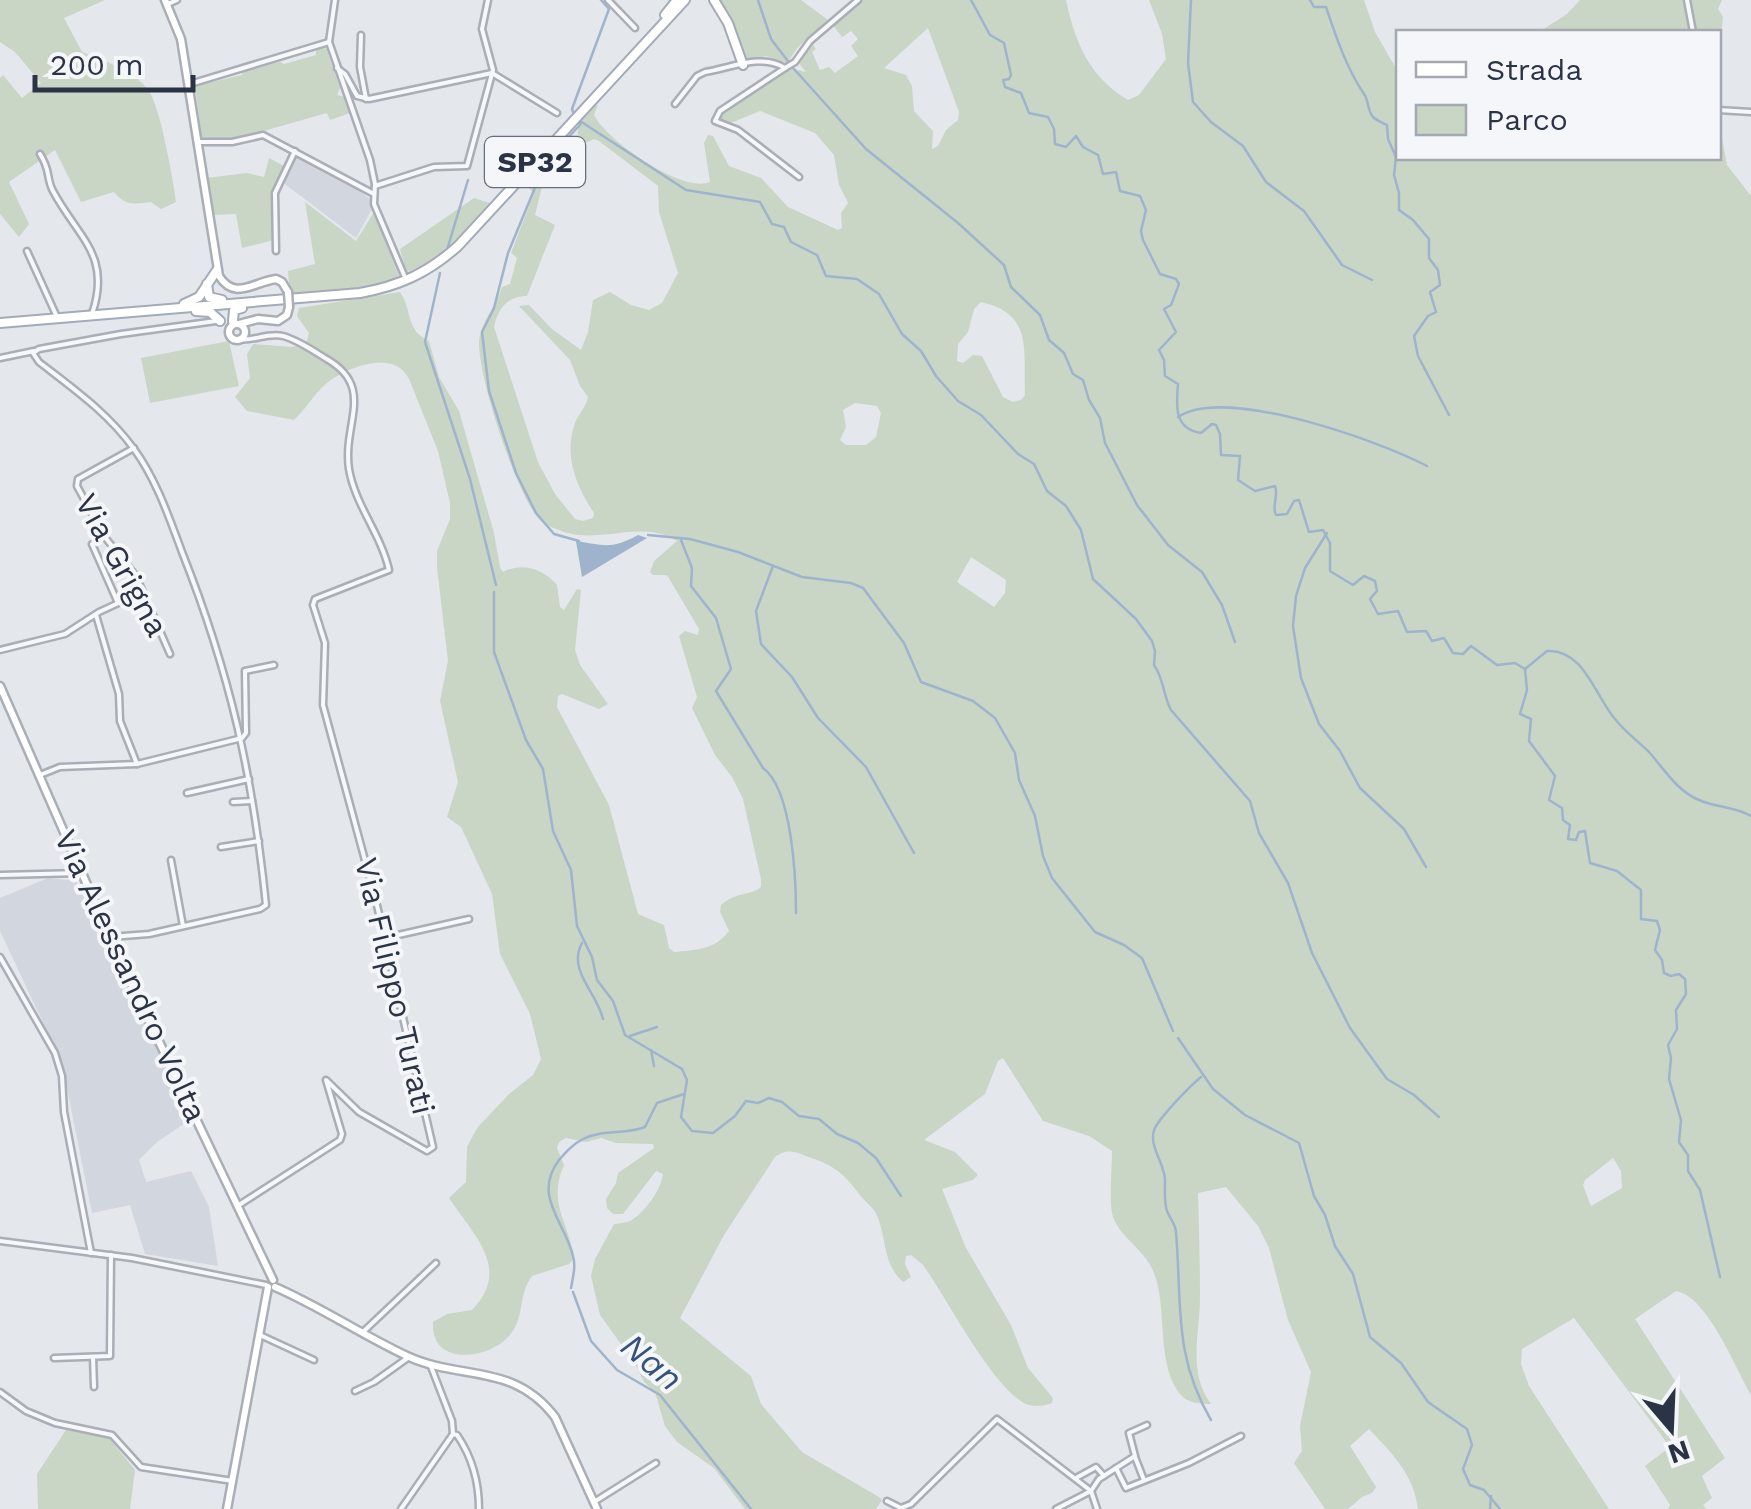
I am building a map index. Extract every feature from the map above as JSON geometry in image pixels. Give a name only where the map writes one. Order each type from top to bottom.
[{"type":"main road","name":"SP32","points":[[648,38],[677,0]]},
{"type":"main road","name":"SP32","points":[[0,323],[394,287],[416,277],[458,246],[687,0]]},
{"type":"main road","points":[[714,0],[728,23],[743,65]]},
{"type":"main road","points":[[171,308],[194,300],[217,270]]},
{"type":"main road","points":[[208,284],[212,300],[266,301]]},
{"type":"main road","points":[[240,325],[235,309],[270,305],[284,296]]},
{"type":"main road","points":[[171,308],[182,312],[205,311],[220,321]]},
{"type":"street","points":[[177,0],[166,2],[179,30],[217,270],[224,283],[242,290],[273,279],[282,282],[289,307],[280,320],[254,320],[229,333]]},
{"type":"street","points":[[335,0],[329,42],[370,160],[374,204],[404,276]]},
{"type":"street","points":[[375,186],[434,167],[467,166],[492,73],[482,29],[488,0]]},
{"type":"street","points":[[608,0],[635,28]]},
{"type":"street","points":[[799,177],[738,130],[714,121],[720,111],[795,62],[810,41],[858,0]]},
{"type":"street","points":[[1687,0],[1693,30]]},
{"type":"street","points":[[361,36],[360,67],[366,99]]},
{"type":"street","points":[[189,84],[329,42]]},
{"type":"street","points":[[674,104],[697,76],[771,60],[785,68]]},
{"type":"street","points":[[337,68],[345,74],[357,96],[366,99],[492,73],[557,113]]},
{"type":"street","points":[[1721,110],[1751,112]]},
{"type":"street","points":[[197,142],[232,142],[260,134],[374,194]]},
{"type":"street","points":[[276,251],[275,193],[294,152]]},
{"type":"street","points":[[40,154],[49,167],[50,187],[96,260],[99,279],[92,314]]},
{"type":"street","points":[[27,252],[56,317]]},
{"type":"street","points":[[220,321],[238,339],[255,338]]},
{"type":"street","points":[[0,358],[121,334],[220,321],[240,325],[247,336],[255,338]]},
{"type":"street","points":[[238,339],[240,325]]},
{"type":"street","name":"Via Filippo Turati","points":[[239,1205],[340,1140],[342,1134],[326,1080],[359,1112],[427,1151],[432,1148],[385,938],[323,706],[325,643],[312,603],[390,567],[350,474],[348,452],[355,394],[351,379],[332,362],[288,338],[255,338]]},
{"type":"street","points":[[34,351],[39,362],[98,407],[134,448],[164,506],[222,658],[242,738],[259,841],[266,905],[150,934],[110,937]]},
{"type":"street","name":"Via Grigna","points":[[134,448],[78,479],[77,484],[104,536],[144,591],[170,654]]},
{"type":"street","points":[[92,544],[118,603]]},
{"type":"street","points":[[0,650],[65,634],[144,591]]},
{"type":"street","points":[[96,614],[120,694],[120,721],[137,764]]},
{"type":"street","points":[[39,775],[60,767],[137,764],[242,738],[246,733],[245,670],[274,665]]},
{"type":"street","name":"Via Alessandro Volta","points":[[0,686],[110,937],[266,1264],[271,1284]]},
{"type":"street","points":[[187,793],[250,779]]},
{"type":"street","points":[[234,802],[252,801]]},
{"type":"street","points":[[221,847],[259,841]]},
{"type":"street","points":[[171,860],[183,926]]},
{"type":"street","points":[[0,875],[81,873]]},
{"type":"street","points":[[385,938],[469,919]]},
{"type":"street","points":[[0,957],[58,1064],[92,1252]]},
{"type":"street","points":[[0,1241],[111,1255],[271,1284],[408,1357],[513,1382],[545,1404],[564,1432],[595,1506],[656,1463]]},
{"type":"street","points":[[54,1358],[110,1356],[111,1255]]},
{"type":"street","points":[[364,1331],[436,1263]]},
{"type":"street","points":[[228,1509],[271,1284]]},
{"type":"street","points":[[260,1334],[314,1360]]},
{"type":"street","points":[[93,1357],[94,1386]]},
{"type":"street","points":[[355,1392],[408,1357]]},
{"type":"street","points":[[400,1509],[453,1434],[452,1421],[430,1364]]},
{"type":"street","points":[[0,1392],[26,1411],[54,1423],[112,1436],[141,1467],[233,1481]]},
{"type":"street","points":[[887,1501],[901,1508],[911,1504],[997,1419],[1076,1478],[1091,1492],[1097,1509]]},
{"type":"street","points":[[1144,1480],[1128,1433],[1147,1425]]},
{"type":"street","points":[[453,1434],[458,1434],[476,1475],[479,1509]]},
{"type":"street","points":[[1116,1468],[1126,1488],[1189,1463],[1241,1436]]},
{"type":"street","points":[[1056,1509],[1091,1492],[1104,1476],[1135,1456]]},
{"type":"street","points":[[1076,1478],[1096,1468],[1104,1476]]},
{"type":"shaded area","points":[[295,156],[347,182],[370,199],[373,207],[356,238],[281,181]]},
{"type":"shaded area","points":[[48,878],[76,881],[191,1119],[139,1160],[146,1182],[191,1171],[209,1207],[218,1266],[145,1254],[130,1205],[92,1213],[62,1063],[0,931],[0,898]]},
{"type":"green space","points":[[0,0],[105,0],[64,18],[82,52],[129,73],[150,93],[162,129],[176,202],[161,209],[151,202],[126,202],[114,192],[81,202],[55,150],[9,182],[29,224],[19,237],[0,214],[0,78],[3,75],[22,98],[41,83],[15,52],[0,42]]},
{"type":"green space","points":[[719,0],[801,0],[828,20],[798,47],[787,63],[766,56],[749,60],[739,48]]},
{"type":"green space","points":[[858,0],[1066,0],[1086,57],[1103,81],[1128,100],[1139,95],[1166,59],[1162,34],[1149,0],[1364,0],[1375,32],[1396,69],[1396,160],[1721,160],[1721,134],[1727,165],[1751,196],[1751,1395],[1709,1319],[1687,1296],[1676,1291],[1635,1319],[1725,1458],[1702,1476],[1712,1498],[1703,1505],[1706,1509],[1668,1509],[1670,1505],[1645,1466],[1670,1447],[1574,1318],[1522,1349],[1521,1364],[1529,1386],[1609,1509],[1418,1509],[1407,1475],[1369,1429],[1350,1446],[1376,1487],[1348,1509],[1325,1509],[1294,1463],[1302,1451],[1300,1426],[1311,1372],[1288,1320],[1269,1248],[1258,1226],[1226,1187],[1198,1193],[1200,1297],[1196,1352],[1199,1379],[1211,1404],[1192,1402],[1180,1394],[1171,1378],[1155,1276],[1112,1213],[1112,1151],[1089,1136],[1043,1121],[1003,1058],[998,1061],[985,1094],[924,1140],[955,1152],[978,1175],[942,1189],[966,1248],[1011,1325],[1028,1368],[1053,1398],[1052,1403],[1032,1406],[1016,1397],[987,1364],[923,1265],[911,1255],[906,1256],[911,1277],[903,1282],[897,1275],[877,1214],[849,1181],[826,1164],[793,1152],[775,1157],[724,1235],[680,1318],[751,1376],[761,1404],[802,1452],[879,1497],[882,1500],[876,1509],[745,1509],[714,1468],[677,1442],[665,1426],[655,1392],[644,1382],[600,1315],[591,1276],[595,1259],[614,1224],[635,1218],[659,1186],[663,1174],[656,1171],[623,1214],[613,1214],[607,1208],[606,1199],[618,1173],[654,1148],[653,1144],[616,1143],[601,1138],[586,1142],[566,1138],[559,1142],[557,1148],[564,1165],[558,1202],[574,1259],[532,1276],[515,1328],[489,1350],[462,1355],[441,1347],[435,1337],[433,1322],[447,1314],[472,1310],[489,1281],[485,1253],[449,1198],[466,1182],[467,1147],[477,1128],[533,1075],[541,1059],[530,1014],[500,954],[492,894],[461,827],[447,817],[458,782],[440,701],[448,661],[437,551],[450,519],[450,503],[438,451],[403,370],[384,363],[351,369],[326,383],[294,420],[247,411],[235,397],[250,378],[247,354],[253,344],[292,347],[307,341],[309,333],[297,316],[299,308],[400,292],[413,326],[429,341],[439,377],[459,411],[503,572],[525,567],[545,574],[557,585],[560,607],[564,610],[577,589],[581,590],[575,650],[580,665],[608,704],[599,709],[562,694],[558,696],[557,707],[609,805],[638,914],[664,925],[669,948],[674,952],[717,942],[729,931],[720,912],[721,905],[757,890],[761,879],[743,799],[692,708],[697,697],[679,636],[685,631],[698,635],[699,629],[667,575],[650,572],[654,561],[677,541],[650,532],[578,535],[540,521],[519,484],[500,434],[479,343],[502,287],[510,284],[517,258],[511,253],[534,193],[523,182],[550,154],[535,215],[555,225],[527,296],[504,305],[494,327],[538,462],[555,494],[575,519],[593,518],[571,461],[574,426],[588,397],[570,360],[519,306],[529,305],[552,329],[581,350],[593,300],[610,292],[631,305],[649,310],[662,303],[678,273],[659,212],[658,186],[599,141],[594,139],[580,146],[581,122],[598,105],[594,115],[613,138],[665,173],[698,184],[710,182],[704,143],[708,135],[713,136],[729,166],[761,178],[788,207],[838,230],[842,228],[841,213],[848,203],[839,185],[834,155],[815,133],[760,111],[726,125],[719,119],[726,110],[790,68],[806,72],[796,60],[810,41],[816,49],[812,52],[820,70],[829,67],[835,73],[858,56],[851,46],[858,39],[851,31],[842,37],[831,23]],"holes":[[[928,28],[959,112],[958,120],[932,149],[933,131],[914,111],[912,86],[906,75],[884,68]],[[981,302],[1010,315],[1018,325],[1024,349],[1025,395],[1021,400],[1013,402],[1003,397],[982,356],[973,355],[963,363],[957,361],[958,344],[968,332],[974,309]],[[855,403],[877,406],[881,413],[876,437],[866,445],[846,445],[840,440],[846,427],[843,410]],[[971,557],[1006,580],[1005,593],[994,607],[957,582]],[[1613,1158],[1621,1171],[1622,1188],[1591,1206],[1583,1185]]]},
{"type":"green space","points":[[1580,0],[1722,0],[1718,9],[1723,17],[1721,37],[1721,30],[1542,30]]},
{"type":"green space","points":[[326,48],[340,88],[337,95],[345,97],[350,113],[330,120],[327,113],[232,140],[202,139],[195,86],[316,55],[316,50]]},
{"type":"green space","points":[[269,158],[284,166],[272,202],[274,240],[242,248],[236,214],[213,215],[206,178],[247,173],[264,177]]},
{"type":"green space","points":[[474,198],[490,203],[442,253],[406,272],[400,249]]},
{"type":"green space","points":[[305,202],[356,241],[374,212],[400,279],[363,290],[290,296],[288,271],[315,264]]},
{"type":"green space","points":[[229,341],[239,386],[150,403],[141,358]]},
{"type":"green space","points":[[66,1430],[109,1438],[135,1470],[130,1509],[38,1509],[37,1474]]},
{"type":"water","points":[[638,535],[647,538],[582,577],[576,541],[614,545]]},
{"type":"waterway","points":[[574,114],[572,109],[609,9],[601,0]]},
{"type":"waterway","points":[[758,0],[771,39],[866,149],[1004,265],[1011,287],[1040,315],[1049,340],[1064,353],[1073,374],[1083,380],[1100,418],[1105,443],[1137,505],[1168,545],[1202,572],[1222,605],[1235,642]]},
{"type":"waterway","points":[[971,0],[990,35],[1004,43],[1011,75],[1003,80],[1005,87],[1021,93],[1029,113],[1048,117],[1055,144],[1066,147],[1076,136],[1083,147],[1098,155],[1103,174],[1116,172],[1120,191],[1140,196],[1146,210],[1143,240],[1160,274],[1176,279],[1179,284],[1171,305],[1164,309],[1176,332],[1159,350],[1165,376],[1178,384],[1181,422],[1201,433],[1216,425],[1221,455],[1240,456],[1238,480],[1255,491],[1275,486],[1276,515],[1287,514],[1294,501],[1299,500],[1309,532],[1323,530],[1330,543],[1330,571],[1353,585],[1364,576],[1375,581],[1377,591],[1370,599],[1378,614],[1398,611],[1407,632],[1426,631],[1432,641],[1444,638],[1453,653],[1463,654],[1471,646],[1497,665],[1515,663],[1525,669],[1527,690],[1520,714],[1531,719],[1529,741],[1555,776],[1549,800],[1562,808],[1563,820],[1570,825],[1568,839],[1576,840],[1579,832],[1585,831],[1590,863],[1617,871],[1641,890],[1641,919],[1657,921],[1660,930],[1655,950],[1664,973],[1679,974],[1685,979],[1686,994],[1676,1010],[1677,1029],[1668,1045],[1669,1079],[1681,1120],[1679,1142],[1688,1155],[1688,1171],[1700,1190],[1720,1277]]},
{"type":"waterway","points":[[1191,0],[1188,63],[1193,102],[1211,122],[1243,146],[1266,182],[1304,211],[1342,265],[1372,280]]},
{"type":"waterway","points":[[1310,0],[1314,7],[1326,7],[1371,114],[1387,125],[1396,157],[1394,175],[1399,210],[1429,239],[1429,258],[1438,270],[1440,285],[1430,292],[1436,312],[1428,316],[1414,336],[1418,356],[1449,415]]},
{"type":"waterway","points":[[579,541],[554,534],[536,513],[516,473],[489,391],[482,332],[494,308],[508,253],[546,161],[580,121],[686,190],[760,202],[772,224],[784,227],[791,242],[817,255],[826,276],[857,279],[879,294],[902,334],[921,351],[958,401],[981,415],[1018,454],[1034,464],[1047,491],[1066,506],[1081,530],[1093,579],[1136,619],[1152,641],[1154,665],[1171,710],[1250,801],[1259,833],[1288,883],[1312,953],[1350,1028],[1387,1079],[1414,1095],[1439,1117]]},
{"type":"waterway","points":[[447,250],[468,180]]},
{"type":"waterway","points":[[440,273],[425,342],[470,479],[496,585]]},
{"type":"waterway","points":[[1178,417],[1200,409],[1265,412],[1340,431],[1427,466]]},
{"type":"waterway","points":[[1327,533],[1305,568],[1296,596],[1293,626],[1301,678],[1319,724],[1340,751],[1360,788],[1404,829],[1426,867]]},
{"type":"waterway","points":[[648,535],[690,539],[738,552],[802,577],[863,588],[904,643],[921,682],[973,701],[995,718],[1015,753],[1019,780],[1035,816],[1052,878],[1095,932],[1142,958],[1173,1031]]},
{"type":"waterway","points":[[681,540],[692,568],[691,586],[716,618],[731,669],[716,691],[780,794],[790,835],[796,913]]},
{"type":"waterway","points":[[773,566],[756,611],[761,644],[792,677],[818,718],[866,767],[914,853]]},
{"type":"waterway","points":[[494,592],[494,652],[526,740],[543,769],[553,831],[571,870],[577,926],[592,957],[597,980],[613,1001],[625,1035],[682,1069],[687,1080],[681,1117],[692,1131],[713,1133],[735,1116],[746,1101],[758,1103],[769,1098],[782,1102],[799,1116],[819,1119],[837,1134],[858,1143],[876,1158],[901,1196]]},
{"type":"waterway","points":[[1525,669],[1547,651],[1570,658],[1580,666],[1619,724],[1684,791],[1706,803],[1751,816]]},
{"type":"waterway","points":[[582,943],[578,953],[580,972],[603,1019]]},
{"type":"waterway","points":[[630,1036],[657,1027]]},
{"type":"waterway","points":[[1178,1038],[1213,1089],[1245,1115],[1299,1143],[1314,1196],[1335,1246],[1353,1274],[1370,1337],[1401,1363],[1428,1402],[1467,1429],[1472,1445],[1463,1469],[1470,1485],[1484,1490],[1500,1509]]},
{"type":"waterway","points":[[651,1050],[654,1066]]},
{"type":"waterway","points":[[1201,1077],[1158,1123],[1153,1141],[1164,1174],[1166,1207],[1176,1232],[1185,1351],[1190,1373],[1211,1420]]},
{"type":"waterway","name":"Nan","points":[[571,1288],[573,1256],[549,1197],[552,1173],[559,1160],[576,1143],[591,1136],[645,1127],[657,1103],[684,1094]]},
{"type":"waterway","name":"Nan","points":[[573,1292],[591,1341],[617,1370],[660,1395],[751,1509]]},
{"type":"waterway","points":[[1490,1509],[1491,1496]]}]
